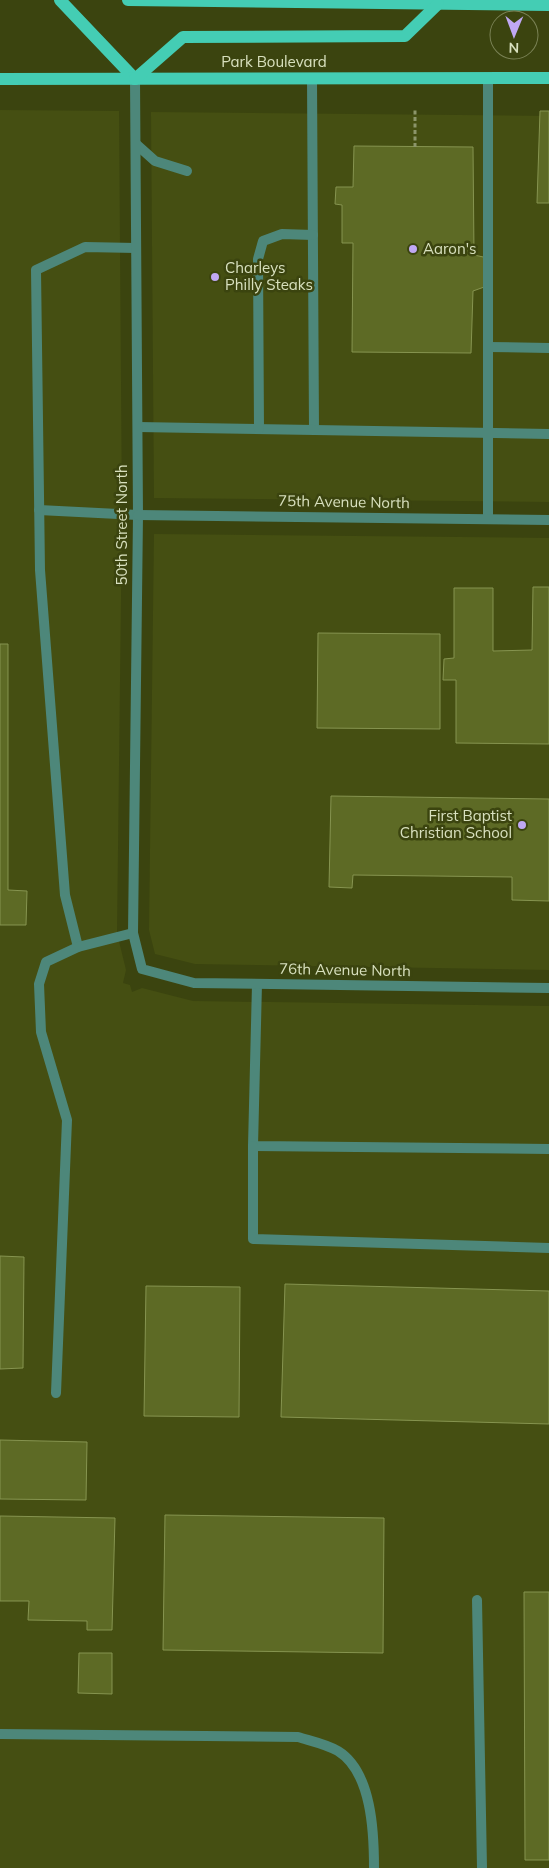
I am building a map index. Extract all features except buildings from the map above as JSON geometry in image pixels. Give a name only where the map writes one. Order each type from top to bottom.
[{"type":"main road","points":[[60,0],[135,79],[182,37],[405,36],[438,4]]},
{"type":"main road","points":[[128,0],[549,5]]},
{"type":"main road","name":"Park Boulevard","points":[[0,79],[549,78]]},
{"type":"street","points":[[488,78],[488,519]]},
{"type":"street","name":"50th Street North","points":[[135,79],[138,515],[133,933],[142,969]]},
{"type":"street","points":[[312,79],[314,430]]},
{"type":"street","points":[[136,144],[155,161],[187,170]]},
{"type":"street","points":[[259,429],[258,259],[263,241],[282,234],[313,235]]},
{"type":"street","points":[[78,947],[65,895],[40,570],[36,270],[85,247],[136,248]]},
{"type":"street","points":[[488,347],[549,348]]},
{"type":"street","points":[[138,427],[549,434]]},
{"type":"street","name":"75th Avenue North","points":[[39,510],[138,515],[549,520]]},
{"type":"street","points":[[56,1392],[67,1120],[41,1032],[39,984],[46,962],[78,947],[133,933]]},
{"type":"street","name":"76th Avenue North","points":[[142,969],[194,982],[549,988]]},
{"type":"street","points":[[257,984],[253,1239],[549,1248]]},
{"type":"street","points":[[253,1146],[549,1149]]},
{"type":"street","points":[[477,1600],[482,1868]]},
{"type":"street","points":[[0,1734],[298,1737],[339,1752],[358,1772],[369,1802],[374,1868]]},
{"type":"path","points":[[415,109],[415,147]]},
{"type":"shaded area","points":[[0,110],[119,111],[122,515],[117,933],[126,970],[123,983],[130,985],[132,992],[142,988],[193,1001],[549,1006],[549,1868],[0,1868]]},
{"type":"shaded area","points":[[151,112],[549,116],[549,502],[154,498]]},
{"type":"shaded area","points":[[154,534],[549,538],[549,970],[195,964],[155,954],[149,930]]},
{"type":"place","name":"Aaron's","points":[[413,249]]},
{"type":"place","name":"Charleys Philly Steaks","points":[[215,277]]},
{"type":"place","name":"First Baptist Christian School","points":[[522,825]]}]
